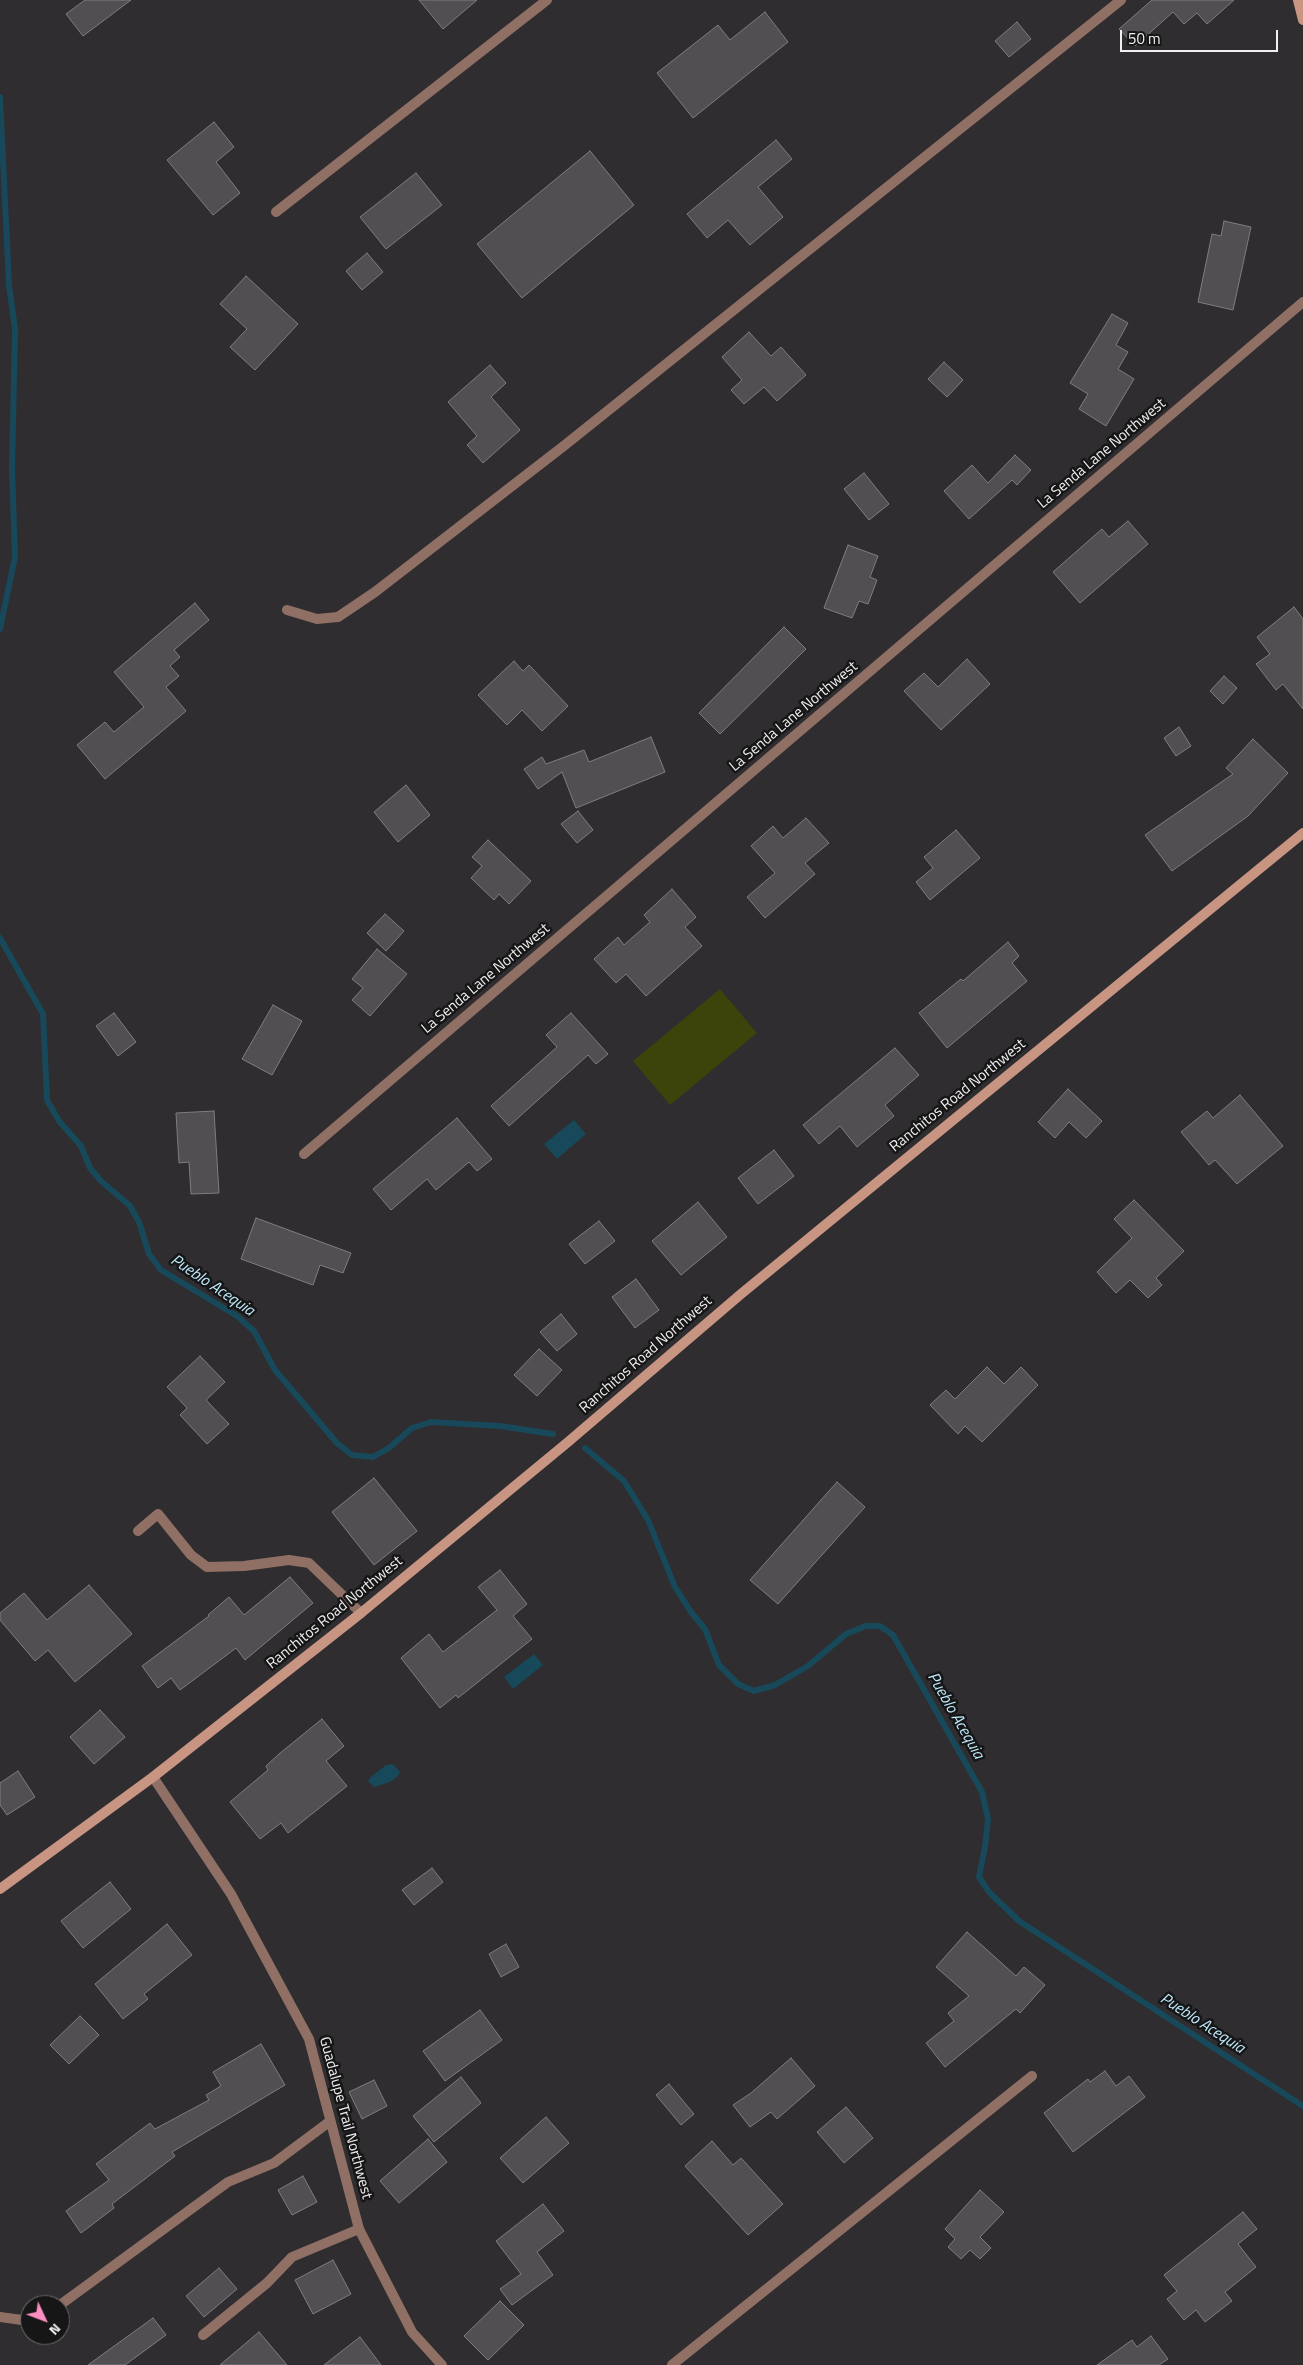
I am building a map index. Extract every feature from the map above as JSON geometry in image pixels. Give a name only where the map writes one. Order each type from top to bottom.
[{"type":"street","points":[[276,212],[547,0]]},
{"type":"street","points":[[287,610],[317,619],[338,617],[375,592],[565,445],[1121,0]]},
{"type":"street","points":[[1298,0],[1303,20]]},
{"type":"street","name":"La Senda Lane Northwest","points":[[304,1154],[1303,302]]},
{"type":"street","name":"Ranchitos Road Northwest","points":[[0,1889],[153,1777],[361,1613],[568,1442],[741,1294],[1303,833]]},
{"type":"street","points":[[138,1531],[158,1514],[191,1555],[208,1567],[244,1566],[289,1560],[310,1563],[361,1613]]},
{"type":"street","name":"Guadalupe Trail Northwest","points":[[153,1777],[231,1894],[309,2039],[329,2122],[359,2229],[412,2332],[442,2365]]},
{"type":"street","points":[[672,2365],[1032,2076]]},
{"type":"street","points":[[70,2298],[228,2182],[274,2163],[329,2122]]},
{"type":"street","points":[[203,2335],[268,2283],[292,2257],[359,2229]]},
{"type":"street","points":[[0,2317],[20,2320]]},
{"type":"green space","points":[[720,989],[757,1033],[670,1105],[633,1061]]},
{"type":"water","points":[[574,1120],[586,1134],[557,1159],[544,1144]]},
{"type":"water","points":[[534,1654],[543,1665],[513,1689],[504,1677]]},
{"type":"water","points":[[393,1764],[400,1772],[390,1782],[374,1787],[368,1781],[386,1765]]},
{"type":"building","points":[[85,0],[131,0],[83,36],[66,14]]},
{"type":"building","points":[[419,0],[477,0],[443,29]]},
{"type":"building","points":[[1152,0],[1234,0],[1207,24],[1197,13],[1184,24],[1173,12],[1135,46],[1119,29]]},
{"type":"building","points":[[765,12],[788,42],[693,118],[657,73],[718,25],[730,40]]},
{"type":"building","points":[[1017,22],[1031,39],[1009,57],[995,41]]},
{"type":"building","points":[[214,122],[234,147],[216,162],[240,193],[213,215],[167,160]]},
{"type":"building","points":[[776,140],[792,159],[758,187],[783,217],[750,245],[728,220],[707,238],[687,214]]},
{"type":"building","points":[[590,151],[634,205],[522,298],[477,244]]},
{"type":"building","points":[[416,173],[442,205],[386,249],[360,217]]},
{"type":"building","points":[[1224,221],[1251,227],[1233,310],[1198,302],[1212,234],[1221,236]]},
{"type":"building","points":[[367,253],[383,272],[362,290],[346,271]]},
{"type":"building","points":[[246,276],[298,324],[255,370],[230,347],[247,329],[220,304]]},
{"type":"building","points":[[1112,314],[1128,323],[1116,345],[1128,352],[1118,369],[1134,379],[1106,426],[1079,409],[1088,394],[1070,383]]},
{"type":"building","points":[[749,332],[771,356],[781,347],[806,375],[777,401],[764,387],[744,404],[731,390],[742,380],[722,357]]},
{"type":"building","points":[[944,362],[963,380],[947,397],[928,379]]},
{"type":"building","points":[[490,365],[506,383],[491,397],[520,430],[483,463],[467,445],[477,436],[448,402]]},
{"type":"building","points":[[1015,455],[1031,470],[1017,485],[1012,480],[969,519],[944,491],[972,465],[988,483]]},
{"type":"building","points":[[864,473],[889,504],[869,520],[844,489]]},
{"type":"building","points":[[1128,521],[1148,544],[1080,603],[1053,572],[1102,529],[1109,537]]},
{"type":"building","points":[[848,545],[878,556],[870,577],[877,580],[868,604],[859,601],[852,618],[824,608]]},
{"type":"building","points":[[195,603],[209,620],[174,650],[180,657],[170,666],[179,676],[166,687],[186,711],[105,779],[77,745],[105,722],[114,732],[144,707],[114,672]]},
{"type":"building","points":[[1294,607],[1303,619],[1303,709],[1283,684],[1276,690],[1256,664],[1270,654],[1257,637]]},
{"type":"building","points":[[784,627],[806,649],[720,734],[699,713]]},
{"type":"building","points":[[967,659],[990,684],[941,730],[904,691],[924,673],[938,687]]},
{"type":"building","points":[[514,661],[523,671],[529,665],[568,706],[542,731],[522,710],[507,725],[478,695]]},
{"type":"building","points":[[1224,676],[1237,688],[1223,704],[1210,691]]},
{"type":"building","points":[[1179,727],[1191,746],[1176,756],[1164,738]]},
{"type":"building","points":[[651,737],[665,772],[576,808],[562,772],[538,789],[524,769],[542,757],[546,764],[584,750],[589,762]]},
{"type":"building","points":[[1253,739],[1288,773],[1248,816],[1172,871],[1145,835],[1233,774],[1226,768]]},
{"type":"building","points":[[406,785],[430,815],[398,842],[374,812]]},
{"type":"building","points":[[578,811],[593,830],[577,843],[561,824]]},
{"type":"building","points":[[806,818],[829,843],[805,863],[815,874],[765,918],[747,897],[775,873],[751,846],[773,826],[783,838]]},
{"type":"building","points":[[956,830],[980,858],[930,900],[916,882],[933,868],[924,857]]},
{"type":"building","points":[[488,840],[531,881],[509,904],[499,894],[494,900],[471,878],[482,866],[472,857]]},
{"type":"building","points":[[672,889],[696,917],[685,927],[702,946],[646,996],[626,974],[616,983],[594,959],[618,937],[624,945],[650,922],[644,915]]},
{"type":"building","points":[[385,914],[404,931],[386,951],[367,933]]},
{"type":"building","points":[[1008,942],[1019,956],[1012,963],[1027,981],[947,1048],[919,1013],[961,979],[963,981]]},
{"type":"building","points":[[377,949],[407,974],[370,1016],[352,1000],[363,988],[352,979]]},
{"type":"building","points":[[273,1005],[302,1021],[272,1075],[242,1059]]},
{"type":"building","points":[[114,1013],[136,1042],[118,1056],[96,1026]]},
{"type":"building","points":[[571,1013],[608,1054],[596,1064],[588,1055],[509,1126],[491,1106],[557,1047],[546,1035]]},
{"type":"building","points":[[895,1048],[919,1075],[885,1105],[894,1116],[857,1147],[840,1126],[819,1144],[803,1125]]},
{"type":"building","points":[[1068,1089],[1102,1121],[1086,1138],[1069,1122],[1055,1138],[1038,1122]]},
{"type":"building","points":[[1240,1095],[1283,1146],[1237,1184],[1215,1160],[1209,1165],[1181,1132],[1207,1111],[1213,1118]]},
{"type":"building","points":[[214,1111],[219,1193],[191,1194],[189,1162],[179,1163],[176,1113]]},
{"type":"building","points":[[457,1118],[492,1159],[477,1171],[469,1162],[436,1190],[427,1179],[391,1210],[373,1189]]},
{"type":"building","points":[[774,1150],[794,1176],[758,1204],[738,1178]]},
{"type":"building","points":[[1134,1200],[1184,1251],[1156,1278],[1162,1285],[1148,1298],[1130,1280],[1116,1293],[1097,1272],[1132,1238],[1114,1219]]},
{"type":"building","points":[[698,1202],[727,1237],[681,1275],[652,1241]]},
{"type":"building","points":[[256,1218],[351,1253],[343,1273],[320,1265],[313,1285],[241,1259]]},
{"type":"building","points":[[599,1221],[615,1241],[585,1264],[569,1244]]},
{"type":"building","points":[[636,1279],[659,1310],[635,1328],[612,1297]]},
{"type":"building","points":[[561,1314],[577,1334],[557,1351],[540,1332]]},
{"type":"building","points":[[539,1349],[562,1370],[537,1396],[514,1375]]},
{"type":"building","points":[[200,1356],[225,1382],[206,1400],[229,1424],[207,1444],[180,1415],[187,1408],[167,1387]]},
{"type":"building","points":[[987,1367],[1004,1384],[1021,1367],[1038,1385],[982,1442],[965,1426],[958,1434],[930,1405],[946,1390],[955,1399]]},
{"type":"building","points":[[374,1478],[417,1531],[374,1565],[332,1512]]},
{"type":"building","points":[[837,1482],[865,1507],[778,1604],[750,1580]]},
{"type":"building","points":[[500,1570],[527,1604],[513,1616],[532,1639],[458,1698],[456,1695],[440,1708],[401,1658],[429,1634],[443,1652],[497,1610],[478,1587]]},
{"type":"building","points":[[290,1577],[313,1603],[245,1660],[236,1648],[180,1690],[171,1678],[158,1688],[142,1666],[209,1616],[229,1597],[244,1615]]},
{"type":"building","points":[[89,1585],[132,1634],[75,1682],[48,1650],[35,1661],[0,1620],[0,1613],[24,1593],[47,1620]]},
{"type":"building","points":[[100,1710],[125,1737],[94,1764],[70,1737]]},
{"type":"building","points":[[322,1719],[344,1746],[326,1761],[347,1786],[288,1833],[281,1823],[260,1839],[230,1802],[268,1770],[266,1766],[279,1754]]},
{"type":"building","points":[[18,1771],[35,1797],[7,1815],[0,1805],[0,1783]]},
{"type":"building","points":[[432,1868],[443,1882],[414,1905],[402,1890]]},
{"type":"building","points":[[110,1882],[131,1909],[83,1948],[61,1921]]},
{"type":"building","points":[[167,1924],[192,1955],[144,1994],[148,1999],[123,2019],[95,1984]]},
{"type":"building","points":[[967,1932],[1016,1976],[1024,1967],[1045,1985],[1020,2013],[1016,2009],[945,2067],[926,2043],[954,2021],[948,2013],[969,1996],[936,1967]]},
{"type":"building","points":[[506,1944],[519,1967],[501,1977],[489,1954]]},
{"type":"building","points":[[480,2010],[502,2040],[445,2081],[423,2051]]},
{"type":"building","points":[[80,2016],[99,2035],[69,2064],[50,2045]]},
{"type":"building","points":[[261,2044],[285,2085],[172,2152],[175,2156],[112,2204],[114,2208],[81,2233],[66,2211],[109,2180],[96,2164],[150,2123],[155,2129],[209,2100],[206,2095],[221,2086],[213,2072]]},
{"type":"building","points":[[791,2058],[815,2086],[777,2119],[771,2112],[750,2127],[733,2105],[751,2093]]},
{"type":"building","points":[[1105,2071],[1116,2086],[1129,2076],[1145,2097],[1073,2152],[1044,2113],[1088,2079],[1090,2082]]},
{"type":"building","points":[[461,2077],[481,2103],[434,2142],[413,2116]]},
{"type":"building","points":[[374,2080],[387,2106],[362,2119],[349,2092]]},
{"type":"building","points":[[669,2084],[694,2114],[681,2125],[656,2095]]},
{"type":"building","points":[[846,2107],[873,2138],[844,2163],[817,2132]]},
{"type":"building","points":[[546,2117],[569,2143],[523,2183],[500,2158]]},
{"type":"building","points":[[428,2139],[447,2162],[399,2203],[380,2181]]},
{"type":"building","points":[[712,2141],[733,2165],[741,2158],[783,2204],[748,2235],[685,2166]]},
{"type":"building","points":[[303,2176],[317,2202],[292,2215],[278,2190]]},
{"type":"building","points":[[980,2190],[1004,2212],[980,2237],[991,2248],[980,2259],[970,2250],[961,2259],[948,2247],[955,2239],[945,2229]]},
{"type":"building","points":[[543,2204],[564,2231],[537,2252],[553,2275],[512,2305],[500,2289],[521,2274],[496,2241]]},
{"type":"building","points":[[1243,2212],[1257,2229],[1238,2244],[1256,2267],[1225,2292],[1232,2301],[1205,2322],[1196,2310],[1184,2320],[1167,2299],[1177,2291],[1164,2275]]},
{"type":"building","points":[[333,2260],[351,2294],[313,2314],[295,2280]]},
{"type":"building","points":[[219,2268],[237,2289],[204,2317],[186,2296]]},
{"type":"building","points":[[500,2301],[524,2325],[488,2360],[464,2336]]},
{"type":"building","points":[[153,2318],[166,2335],[125,2365],[88,2365]]},
{"type":"building","points":[[259,2332],[287,2365],[220,2365]]},
{"type":"building","points":[[1151,2336],[1168,2359],[1159,2365],[1097,2365],[1132,2340],[1137,2347]]},
{"type":"building","points":[[360,2337],[381,2365],[324,2365]]},
{"type":"waterway","name":"Pueblo Acequia","points":[[0,97],[9,285],[15,329],[12,470],[15,557],[0,629]]},
{"type":"waterway","name":"Pueblo Acequia","points":[[0,938],[43,1014],[47,1100],[59,1121],[81,1146],[90,1168],[101,1181],[130,1206],[139,1222],[149,1254],[161,1270],[237,1316],[254,1331],[275,1370],[337,1443],[352,1455],[373,1457],[389,1448],[412,1428],[431,1422],[500,1426],[553,1434]]},
{"type":"waterway","name":"Pueblo Acequia","points":[[585,1448],[624,1481],[648,1520],[675,1587],[691,1612],[705,1629],[719,1665],[738,1684],[754,1691],[775,1685],[808,1666],[846,1634],[866,1626],[880,1626],[893,1635],[982,1792],[988,1819],[979,1877],[989,1892],[1019,1921],[1303,2106]]}]
